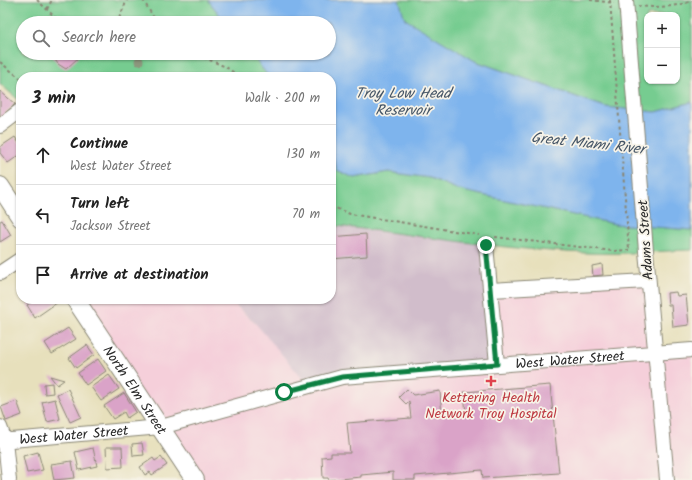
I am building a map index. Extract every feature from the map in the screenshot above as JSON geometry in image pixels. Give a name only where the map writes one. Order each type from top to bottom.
[{"type":"main road","points":[[0,186],[16,210]]},
{"type":"main road","name":"North Elm Street","points":[[78,304],[195,480]]},
{"type":"street","name":"Adams Street","points":[[626,3],[646,251],[647,281],[667,480]]},
{"type":"street","points":[[0,126],[16,114]]},
{"type":"street","points":[[486,245],[497,364]]},
{"type":"street","points":[[0,273],[16,262]]},
{"type":"street","points":[[491,290],[647,281]]},
{"type":"street","name":"West Water Street","points":[[3,441],[161,427],[342,377],[692,350]]},
{"type":"street","points":[[0,427],[9,480]]},
{"type":"path","points":[[37,0],[54,16]]},
{"type":"path","points":[[47,9],[52,0]]},
{"type":"path","points":[[120,16],[127,0]]},
{"type":"path","points":[[143,0],[153,16]]},
{"type":"path","points":[[590,0],[662,6],[692,1]]},
{"type":"path","points":[[610,0],[629,250]]},
{"type":"path","points":[[210,60],[226,67],[233,72]]},
{"type":"path","points":[[0,62],[16,75]]},
{"type":"shaded area","points":[[336,225],[486,245],[497,364],[308,385],[256,324],[234,304],[336,304]]},
{"type":"shaded area","name":"Kettering Health Network Troy Hospital","points":[[647,281],[654,352],[692,350],[692,480],[195,480],[78,304],[234,304],[256,324],[491,290]]},
{"type":"green space","points":[[0,0],[208,0],[221,16],[16,16],[16,60],[256,60],[265,72],[16,72],[16,98],[0,84]]},
{"type":"green space","points":[[399,0],[692,0],[692,102],[656,112],[605,107],[475,61],[404,19]]},
{"type":"green space","points":[[336,167],[337,170],[354,178],[388,172],[430,178],[459,190],[615,224],[692,230],[692,250],[612,254],[524,249],[337,226]]},
{"type":"water","name":"Troy Low Head Reservoir","points":[[208,0],[399,0],[405,19],[475,61],[605,107],[656,112],[692,102],[692,230],[615,224],[459,190],[430,178],[388,172],[354,178],[337,170],[336,167],[336,72],[265,72],[256,60],[336,60],[336,16],[221,16]]},
{"type":"building","points":[[55,60],[76,60],[66,69],[58,64]]},
{"type":"building","points":[[0,91],[15,104],[0,118]]},
{"type":"building","points":[[15,137],[16,157],[8,163],[0,153],[0,147]]},
{"type":"building","points":[[2,220],[11,235],[0,242],[0,221]]},
{"type":"building","points":[[366,234],[367,256],[336,259],[336,237]]},
{"type":"building","points":[[602,264],[603,275],[593,276],[592,266]]},
{"type":"building","points":[[676,292],[677,296],[686,295],[689,325],[673,327],[671,305],[668,305],[667,293]]},
{"type":"building","points":[[28,304],[55,304],[35,318],[27,305]]},
{"type":"building","points":[[68,328],[76,339],[52,354],[45,343]]},
{"type":"building","points":[[87,345],[94,355],[76,368],[69,358]]},
{"type":"building","points":[[98,359],[106,371],[86,385],[78,373]]},
{"type":"building","points":[[109,375],[119,389],[101,401],[91,387]]},
{"type":"building","points":[[50,376],[64,380],[57,385]]},
{"type":"building","points":[[52,383],[53,393],[45,394],[44,384]]},
{"type":"building","points":[[550,385],[559,473],[483,478],[482,470],[415,476],[415,480],[393,480],[393,472],[329,480],[328,478],[323,478],[322,457],[331,456],[331,453],[350,453],[347,423],[411,418],[409,401],[406,404],[399,397],[407,389],[413,395],[440,391],[442,416],[466,414],[464,392]]},
{"type":"building","points":[[68,389],[81,417],[70,422],[57,394]]},
{"type":"building","points":[[124,393],[136,412],[127,418],[124,412],[113,419],[104,406]]},
{"type":"building","points":[[55,399],[60,419],[47,422],[42,402]]},
{"type":"building","points":[[17,401],[22,415],[6,421],[1,407]]},
{"type":"building","points":[[142,443],[144,455],[133,456],[132,444]]},
{"type":"building","points":[[106,447],[122,447],[123,467],[107,468]]},
{"type":"building","points":[[93,448],[97,466],[79,470],[75,452]]},
{"type":"building","points":[[38,452],[43,470],[27,473],[23,456]]},
{"type":"building","points":[[161,457],[167,465],[152,475],[150,472],[145,475],[140,467],[153,458],[155,461]]},
{"type":"building","points":[[72,461],[75,478],[54,480],[51,464]]},
{"type":"place","name":"Kettering Health Network Troy Hospital","points":[[491,381]]},
{"type":"route","points":[[284,392],[342,377],[497,364],[486,245]]},
{"type":"water label","name":"Great Miami River","points":[[588,143]]}]
